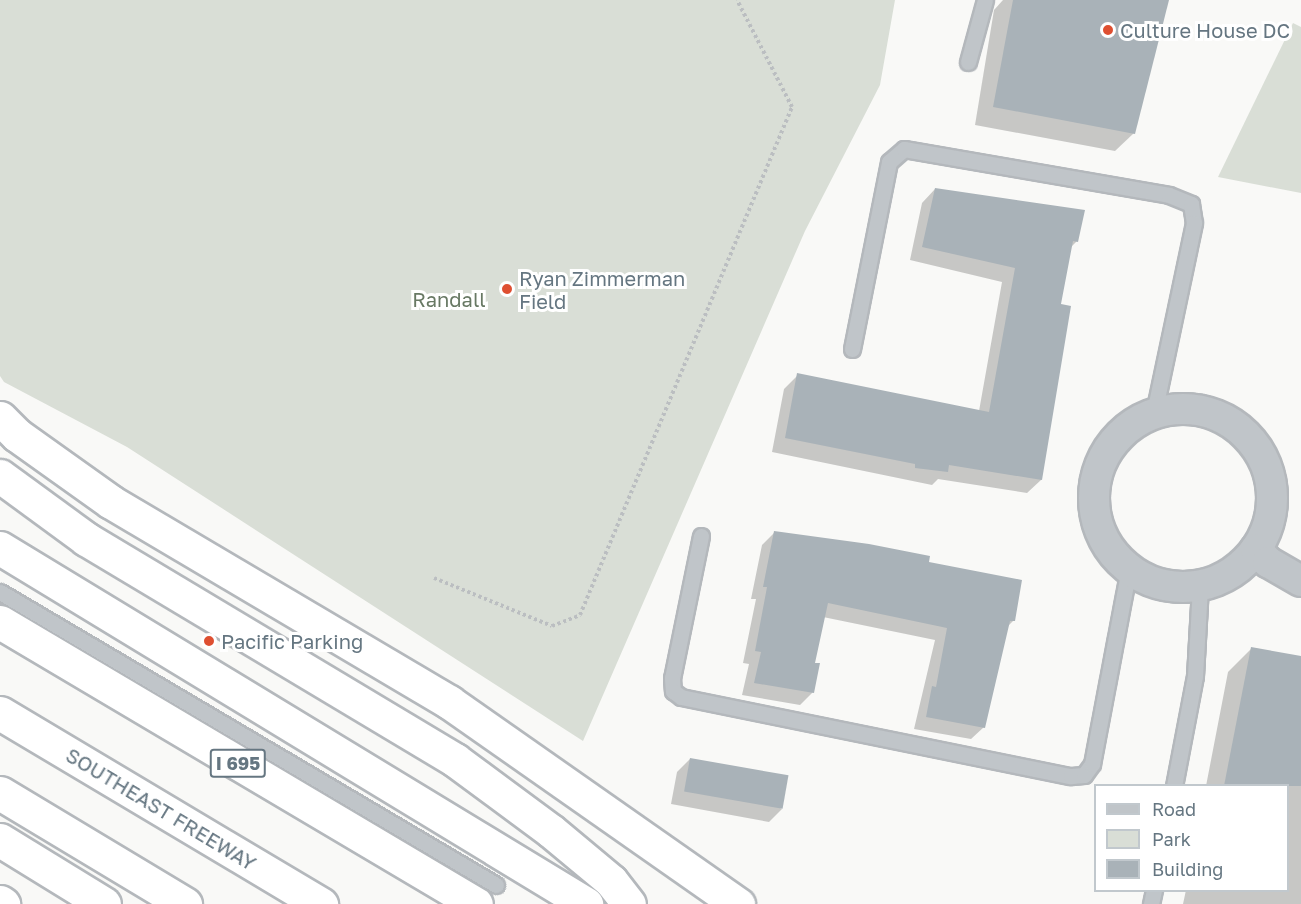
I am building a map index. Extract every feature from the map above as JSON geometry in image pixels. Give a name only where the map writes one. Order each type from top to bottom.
[{"type":"highway","points":[[0,418],[81,482],[450,702],[738,904]]},
{"type":"highway","points":[[0,476],[86,539],[226,620],[455,760],[502,793],[620,893]]},
{"type":"highway","points":[[0,548],[586,904]]},
{"type":"highway","name":"I 695","points":[[0,622],[486,895]]},
{"type":"highway","name":"SOUTHEAST FREEWAY","points":[[0,713],[321,904]]},
{"type":"highway","points":[[0,794],[185,904]]},
{"type":"highway","points":[[0,840],[104,904]]},
{"type":"street","points":[[1178,409],[1202,411],[1225,419],[1245,433],[1260,452],[1270,474],[1273,498],[1270,521],[1256,549],[1235,571],[1200,586],[1176,587],[1151,581],[1129,569],[1102,536],[1094,495],[1106,453],[1119,436],[1154,413],[1178,409]]},
{"type":"street","points":[[1256,549],[1268,562],[1301,582]]},
{"type":"lane","points":[[968,62],[985,0]]},
{"type":"lane","points":[[852,349],[889,162],[904,149],[1169,195],[1191,204],[1194,224],[1154,413]]},
{"type":"lane","points":[[701,536],[672,678],[673,691],[681,697],[1071,776],[1084,775],[1092,764],[1129,569]]},
{"type":"lane","points":[[1174,784],[1195,676],[1200,586]]},
{"type":"lane","points":[[0,592],[486,895]]},
{"type":"path","points":[[434,578],[552,626],[580,615],[792,106],[737,0]]},
{"type":"green space","name":"Randall","points":[[0,0],[895,0],[880,85],[805,231],[583,741],[127,447],[4,382],[0,376]]},
{"type":"green space","points":[[1293,23],[1301,27],[1301,193],[1218,177]]},
{"type":"building","points":[[1013,0],[1169,0],[1135,134],[993,107]]},
{"type":"building","points":[[935,188],[1085,210],[1078,242],[1073,241],[1061,304],[1071,306],[1042,480],[949,465],[948,472],[915,468],[915,464],[785,438],[797,373],[989,412],[1015,268],[922,247]]},
{"type":"building","points":[[774,531],[869,544],[930,556],[929,562],[1022,580],[1015,621],[1010,621],[985,728],[926,717],[932,686],[936,687],[947,628],[828,603],[815,663],[820,663],[814,693],[754,683],[761,652],[755,651],[767,587],[763,587]]},
{"type":"building","points":[[1251,647],[1301,656],[1301,786],[1224,784]]},
{"type":"building","points":[[690,758],[788,775],[783,809],[684,791]]},
{"type":"place","name":"Culture House DC","points":[[1108,30]]},
{"type":"place","name":"Ryan Zimmerman Field","points":[[507,289]]},
{"type":"place","name":"Pacific Parking","points":[[209,641]]}]
